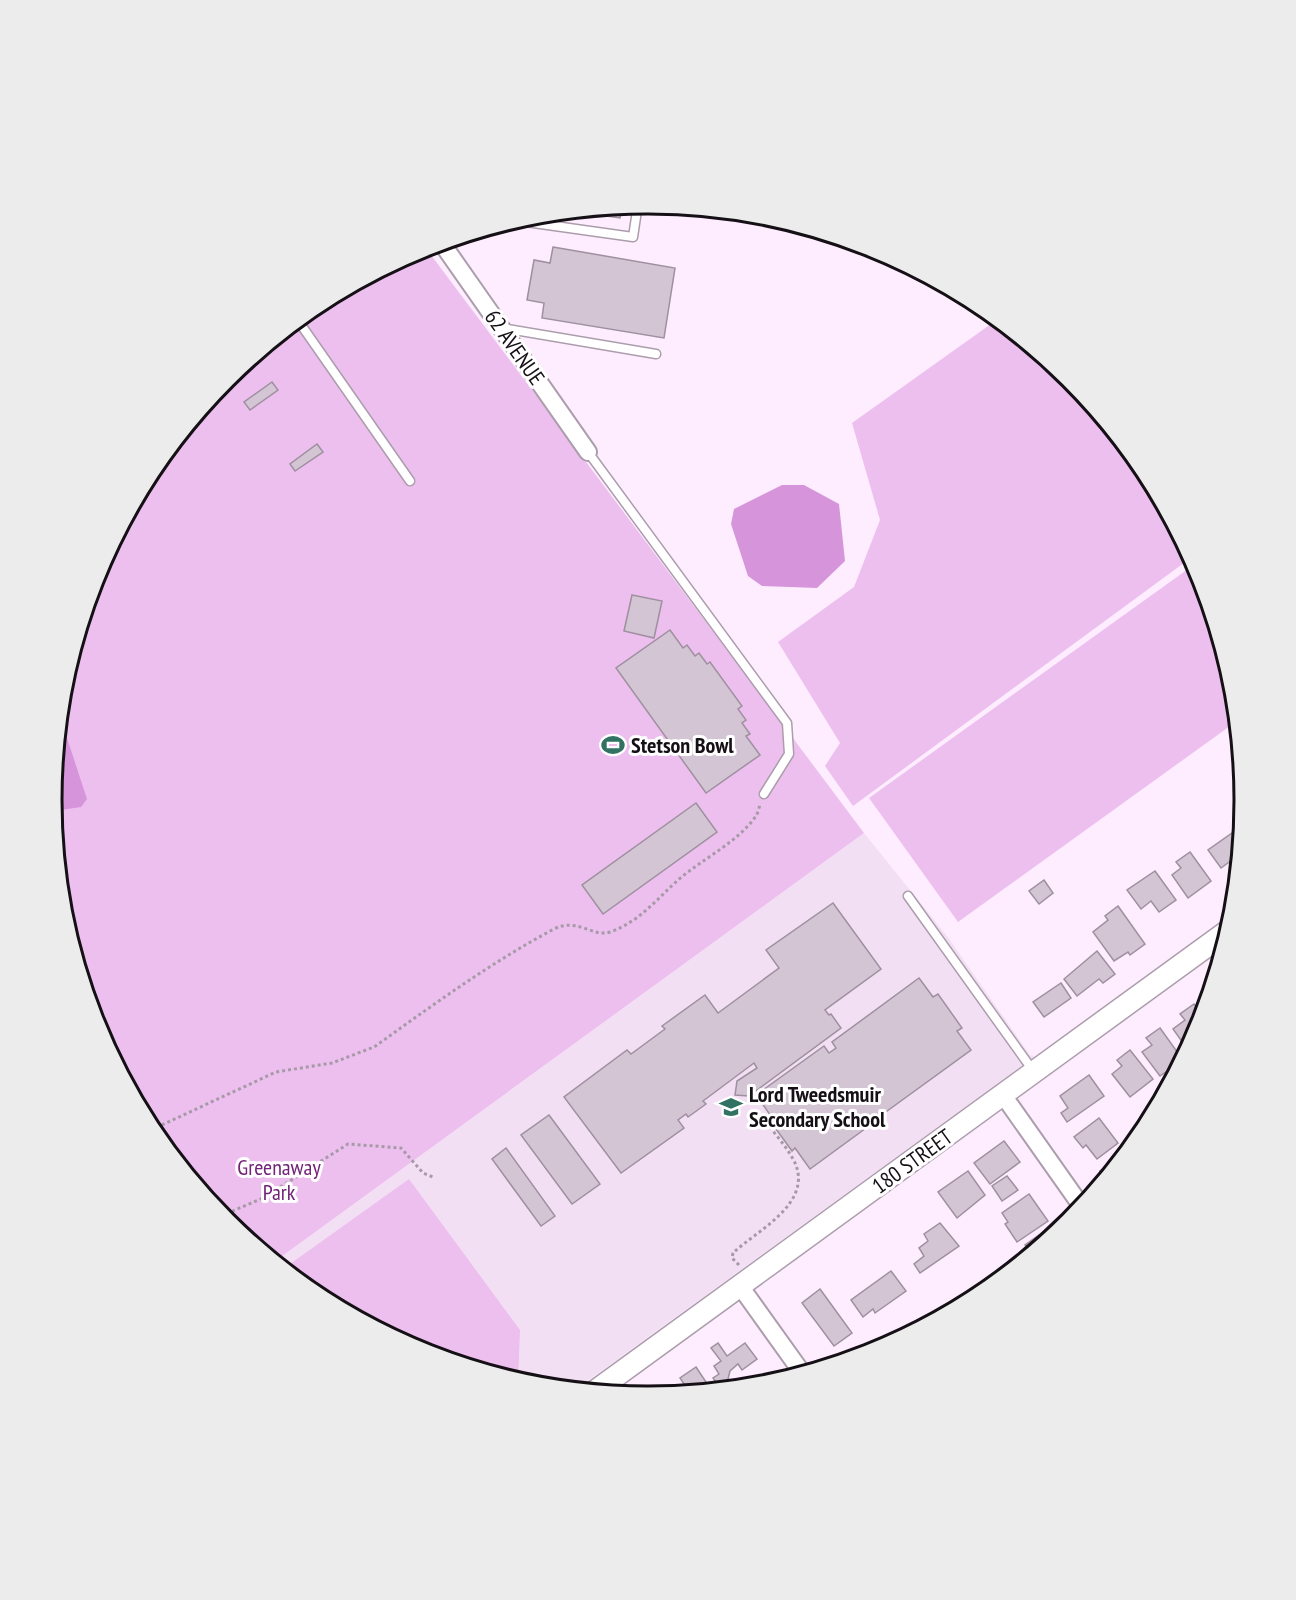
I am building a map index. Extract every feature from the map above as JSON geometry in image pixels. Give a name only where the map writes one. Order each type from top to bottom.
[{"type":"street","name":"62 AVENUE","points":[[446,250],[588,452]]},
{"type":"street","name":"180 STREET","points":[[604,1384],[742,1276],[1003,1095],[1218,939]]},
{"type":"street","points":[[1003,1095],[1077,1200]]},
{"type":"street","points":[[742,1276],[799,1367]]},
{"type":"lane","points":[[540,224],[633,237],[636,214]]},
{"type":"lane","points":[[302,327],[410,481]]},
{"type":"lane","points":[[501,328],[656,354]]},
{"type":"lane","points":[[588,452],[787,723],[789,754],[764,794]]},
{"type":"lane","points":[[908,896],[1034,1072]]},
{"type":"path","points":[[160,1126],[276,1072],[332,1063],[374,1047],[483,969],[557,927],[583,925],[594,932],[608,933],[644,914],[678,881],[731,840],[756,816],[764,794]]},
{"type":"path","points":[[742,1276],[734,1262],[733,1253],[781,1213],[793,1196],[797,1181],[796,1166],[792,1158],[765,1120]]},
{"type":"path","points":[[230,1212],[263,1198],[348,1144],[401,1148],[423,1173],[433,1177]]},
{"type":"shaded area","points":[[782,485],[804,485],[839,504],[845,561],[817,588],[762,586],[748,576],[731,524],[734,509]]},
{"type":"shaded area","points":[[66,734],[87,799],[81,807],[62,810]]},
{"type":"shaded area","name":"Lord Tweedsmuir Secondary School","points":[[864,833],[947,936],[1030,1055],[1040,1059],[961,1115],[953,1116],[585,1382],[496,1367],[424,1342],[355,1308],[322,1288],[281,1257]]},
{"type":"green space","name":"Greenaway Park","points":[[431,255],[864,833],[281,1257],[233,1215],[207,1187],[160,1126],[122,1059],[93,989],[81,952],[73,914],[63,838],[63,762],[67,723],[81,648],[106,576],[140,507],[160,474],[207,413],[261,359],[322,312],[389,274]]},
{"type":"green space","points":[[991,324],[1035,359],[1089,413],[1136,474],[1156,507],[1184,563],[853,806],[825,766],[840,743],[778,642],[854,587],[880,520],[852,423]]},
{"type":"green space","points":[[1187,570],[1215,648],[1229,727],[958,922],[869,798]]},
{"type":"green space","points":[[409,1179],[520,1330],[518,1372],[459,1355],[389,1326],[322,1288],[290,1264]]},
{"type":"building","points":[[621,215],[620,218],[604,216]]},
{"type":"building","points":[[553,247],[675,268],[664,338],[542,318],[544,303],[527,300],[534,260],[550,263]]},
{"type":"building","points":[[272,382],[278,390],[250,410],[244,402]]},
{"type":"building","points":[[317,444],[323,452],[295,471],[290,464]]},
{"type":"building","points":[[632,595],[662,601],[654,638],[624,631]]},
{"type":"building","points":[[670,630],[683,648],[687,645],[695,656],[699,653],[707,664],[710,662],[742,706],[738,709],[746,720],[742,723],[750,734],[746,736],[760,755],[706,793],[616,668]]},
{"type":"building","points":[[696,803],[717,832],[603,914],[582,885]]},
{"type":"building","points":[[1233,832],[1231,861],[1221,868],[1208,850]]},
{"type":"building","points":[[1190,852],[1211,881],[1188,898],[1172,875],[1181,868],[1176,862]]},
{"type":"building","points":[[1155,871],[1176,900],[1159,912],[1151,901],[1141,909],[1127,890]]},
{"type":"building","points":[[1044,880],[1053,893],[1039,904],[1029,891]]},
{"type":"building","points":[[833,903],[881,969],[825,1010],[829,1015],[831,1014],[841,1028],[749,1096],[735,1095],[737,1081],[757,1068],[754,1063],[703,1101],[706,1104],[688,1117],[686,1114],[678,1120],[684,1128],[621,1173],[564,1097],[627,1050],[631,1054],[665,1029],[662,1026],[705,995],[718,1013],[779,968],[766,950]]},
{"type":"building","points":[[1118,906],[1145,944],[1130,955],[1128,952],[1114,961],[1093,932],[1108,920],[1105,916]]},
{"type":"building","points":[[1097,951],[1115,974],[1103,983],[1099,979],[1077,996],[1064,979]]},
{"type":"building","points":[[919,978],[933,997],[938,994],[962,1028],[957,1031],[971,1050],[883,1114],[881,1111],[875,1116],[877,1120],[810,1169],[795,1148],[792,1151],[768,1118],[771,1116],[756,1095],[824,1046],[829,1053],[836,1048],[832,1042]]},
{"type":"building","points":[[1061,983],[1071,998],[1044,1017],[1033,1002]]},
{"type":"building","points":[[1194,1004],[1196,1007],[1182,1042],[1173,1029],[1185,1020],[1180,1014]]},
{"type":"building","points":[[1160,1028],[1177,1052],[1168,1070],[1160,1076],[1142,1052],[1152,1045],[1146,1038]]},
{"type":"building","points":[[1130,1050],[1153,1079],[1130,1097],[1112,1074],[1122,1066],[1117,1060]]},
{"type":"building","points":[[1089,1075],[1104,1096],[1067,1122],[1061,1113],[1068,1108],[1060,1096]]},
{"type":"building","points":[[549,1115],[600,1184],[572,1204],[521,1135]]},
{"type":"building","points":[[1099,1118],[1118,1143],[1097,1159],[1086,1145],[1083,1148],[1074,1137]]},
{"type":"building","points":[[1004,1141],[1020,1162],[990,1184],[974,1163]]},
{"type":"building","points":[[506,1148],[555,1216],[541,1226],[492,1159]]},
{"type":"building","points":[[968,1171],[985,1195],[957,1218],[938,1192]]},
{"type":"building","points":[[1007,1176],[1018,1190],[1002,1201],[992,1186]]},
{"type":"building","points":[[1029,1194],[1048,1221],[1017,1242],[1005,1224],[1008,1222],[1002,1213]]},
{"type":"building","points":[[940,1223],[959,1246],[920,1273],[914,1264],[924,1256],[919,1248],[928,1241],[924,1234]]},
{"type":"building","points":[[1050,1227],[1027,1247],[1025,1245]]},
{"type":"building","points":[[891,1271],[906,1291],[875,1313],[873,1309],[863,1317],[851,1300]]},
{"type":"building","points":[[820,1289],[852,1333],[834,1346],[802,1303]]},
{"type":"building","points":[[718,1343],[727,1356],[745,1343],[757,1359],[742,1370],[738,1364],[730,1371],[728,1381],[716,1382],[713,1378],[719,1374],[714,1366],[721,1361],[711,1348]]},
{"type":"building","points":[[696,1367],[707,1383],[685,1385],[680,1378]]},
{"type":"place","name":"Stetson Bowl","points":[[613,745]]},
{"type":"place","name":"Lord Tweedsmuir Secondary School","points":[[731,1107]]}]
